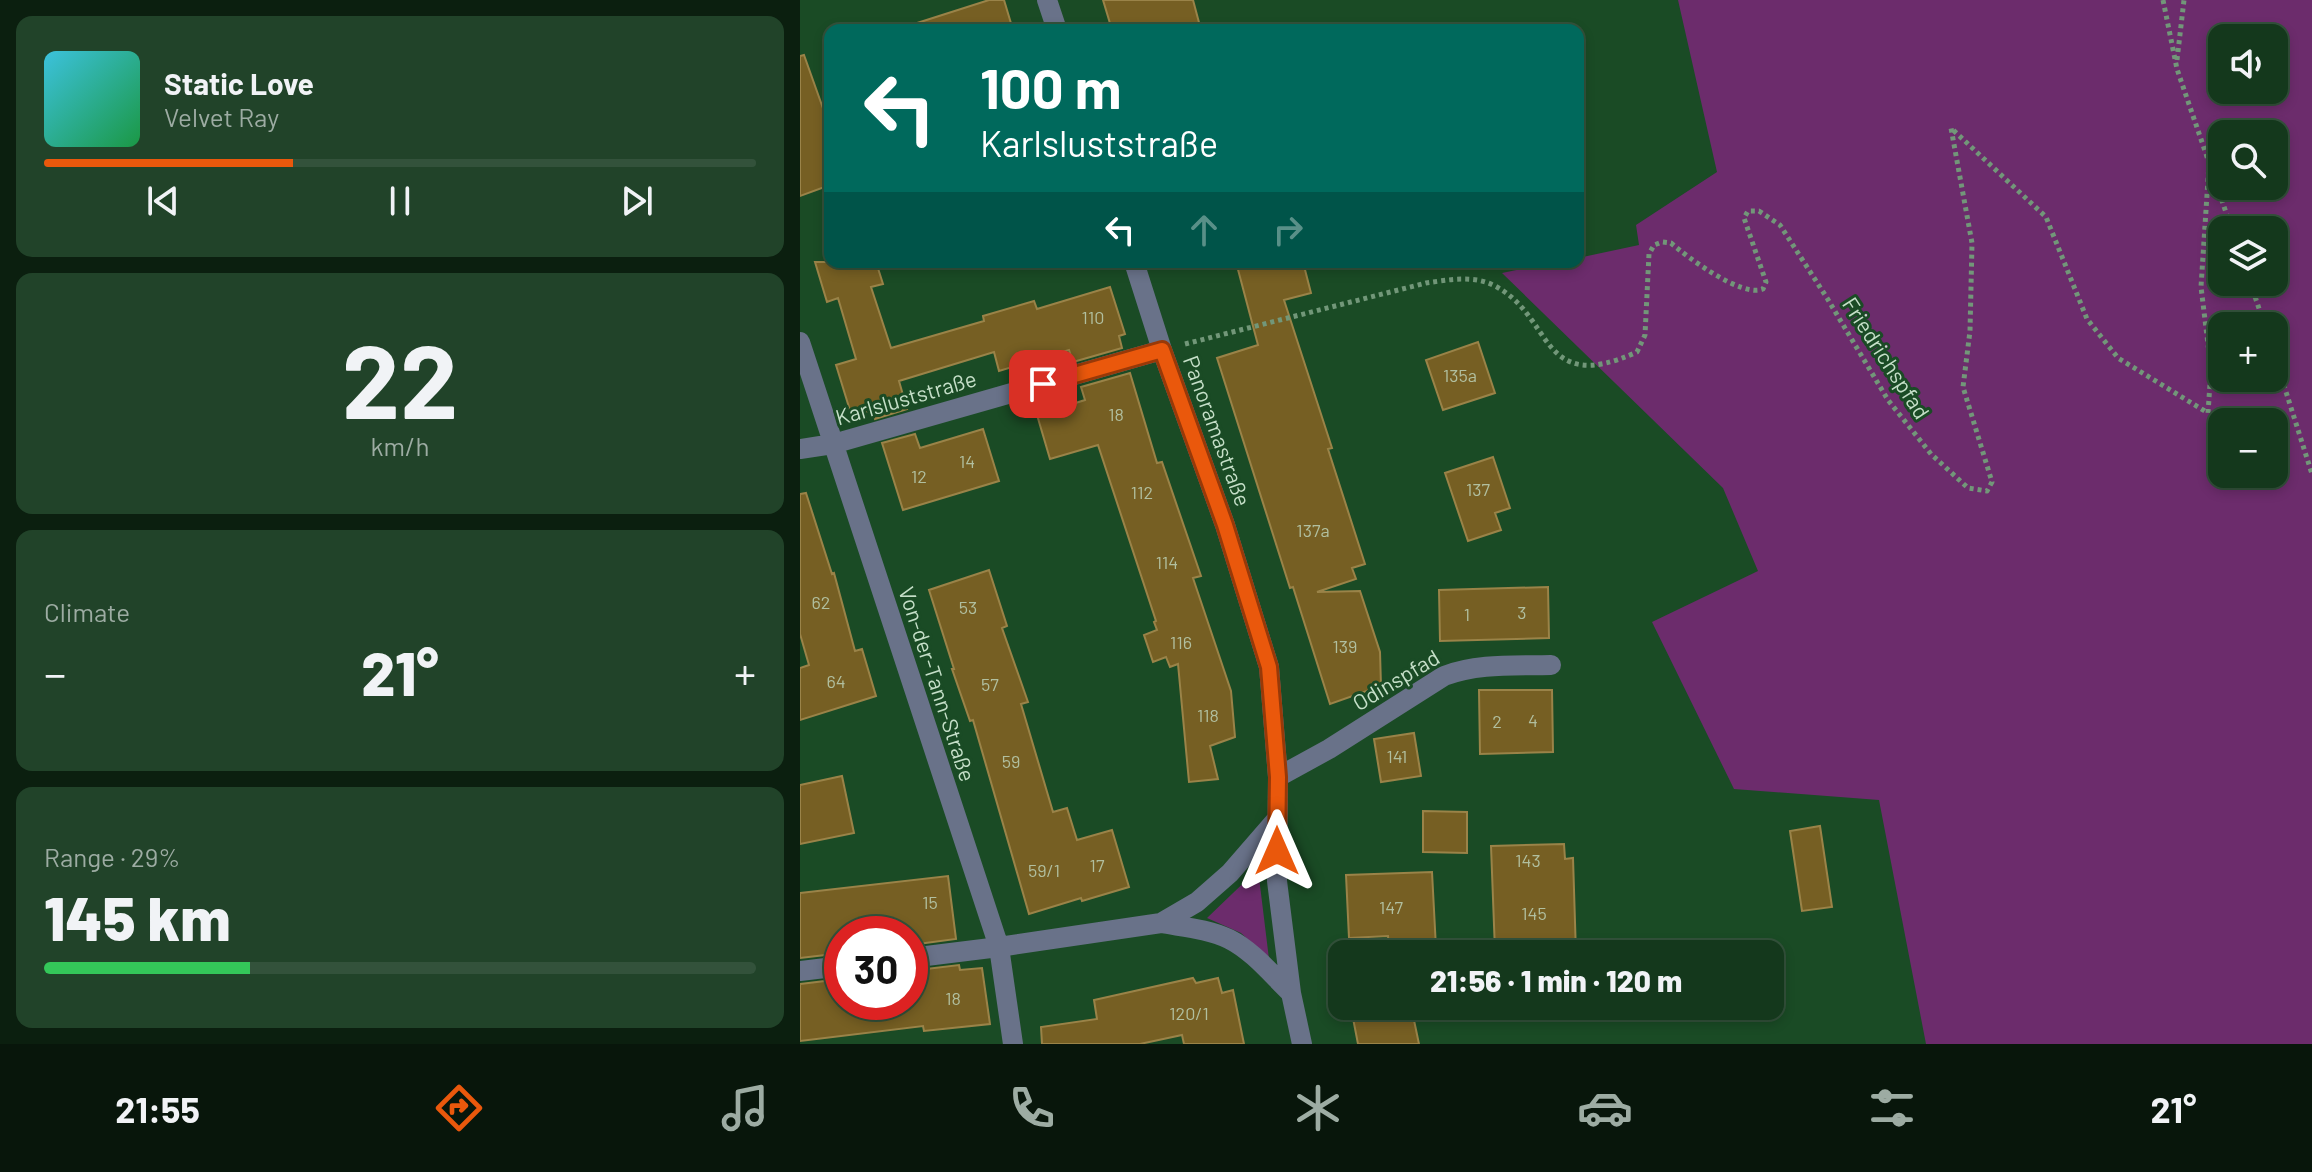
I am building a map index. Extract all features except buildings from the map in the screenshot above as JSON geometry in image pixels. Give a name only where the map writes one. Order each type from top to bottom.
[{"type":"street","points":[[1047,0],[1055,24]]},
{"type":"street","name":"Panoramastraße","points":[[1136,268],[1225,525],[1269,667],[1278,777],[1277,881],[1291,993],[1302,1044]]},
{"type":"street","name":"Von-der-Tann-Straße","points":[[800,342],[999,947],[1013,1044]]},
{"type":"street","name":"Karlsluststraße","points":[[800,449],[833,444],[1162,350]]},
{"type":"street","name":"Odinspfad","points":[[1278,777],[1329,749],[1444,676],[1479,667],[1551,665]]},
{"type":"street","points":[[1161,923],[1197,902],[1230,873],[1276,820]]},
{"type":"street","points":[[928,956],[1161,923],[1229,939],[1256,959],[1291,993]]},
{"type":"street","points":[[800,971],[824,968]]},
{"type":"path","points":[[2163,0],[2177,69],[2208,161]]},
{"type":"path","points":[[2177,69],[2184,0]]},
{"type":"path","name":"Friedrichspfad","points":[[1186,343],[1426,283],[1466,279],[1491,283],[1505,292],[1529,317],[1555,354],[1569,361],[1591,365],[1617,361],[1637,352],[1645,335],[1649,254],[1654,245],[1671,243],[1718,276],[1746,290],[1756,292],[1763,289],[1766,282],[1744,218],[1748,211],[1759,211],[1780,225],[1888,400],[1931,454],[1968,488],[1987,491],[1992,482],[1963,387],[1970,331],[1972,243],[1951,128],[2046,217],[2087,319],[2118,358],[2208,413],[2211,369],[2201,287],[2208,179]]},
{"type":"path","points":[[2286,392],[2312,474]]},
{"type":"shaded area","points":[[1678,0],[2312,0],[2312,1044],[1926,1044],[1879,800],[1734,789],[1652,622],[1758,571],[1723,488],[1502,273],[1527,268],[1584,268],[1584,257],[1639,245],[1636,225],[1717,172]]},
{"type":"shaded area","points":[[1258,869],[1269,959],[1241,933],[1207,918]]},
{"type":"route","points":[[1043,384],[1162,350],[1225,525],[1269,667],[1278,777],[1277,851]]}]
